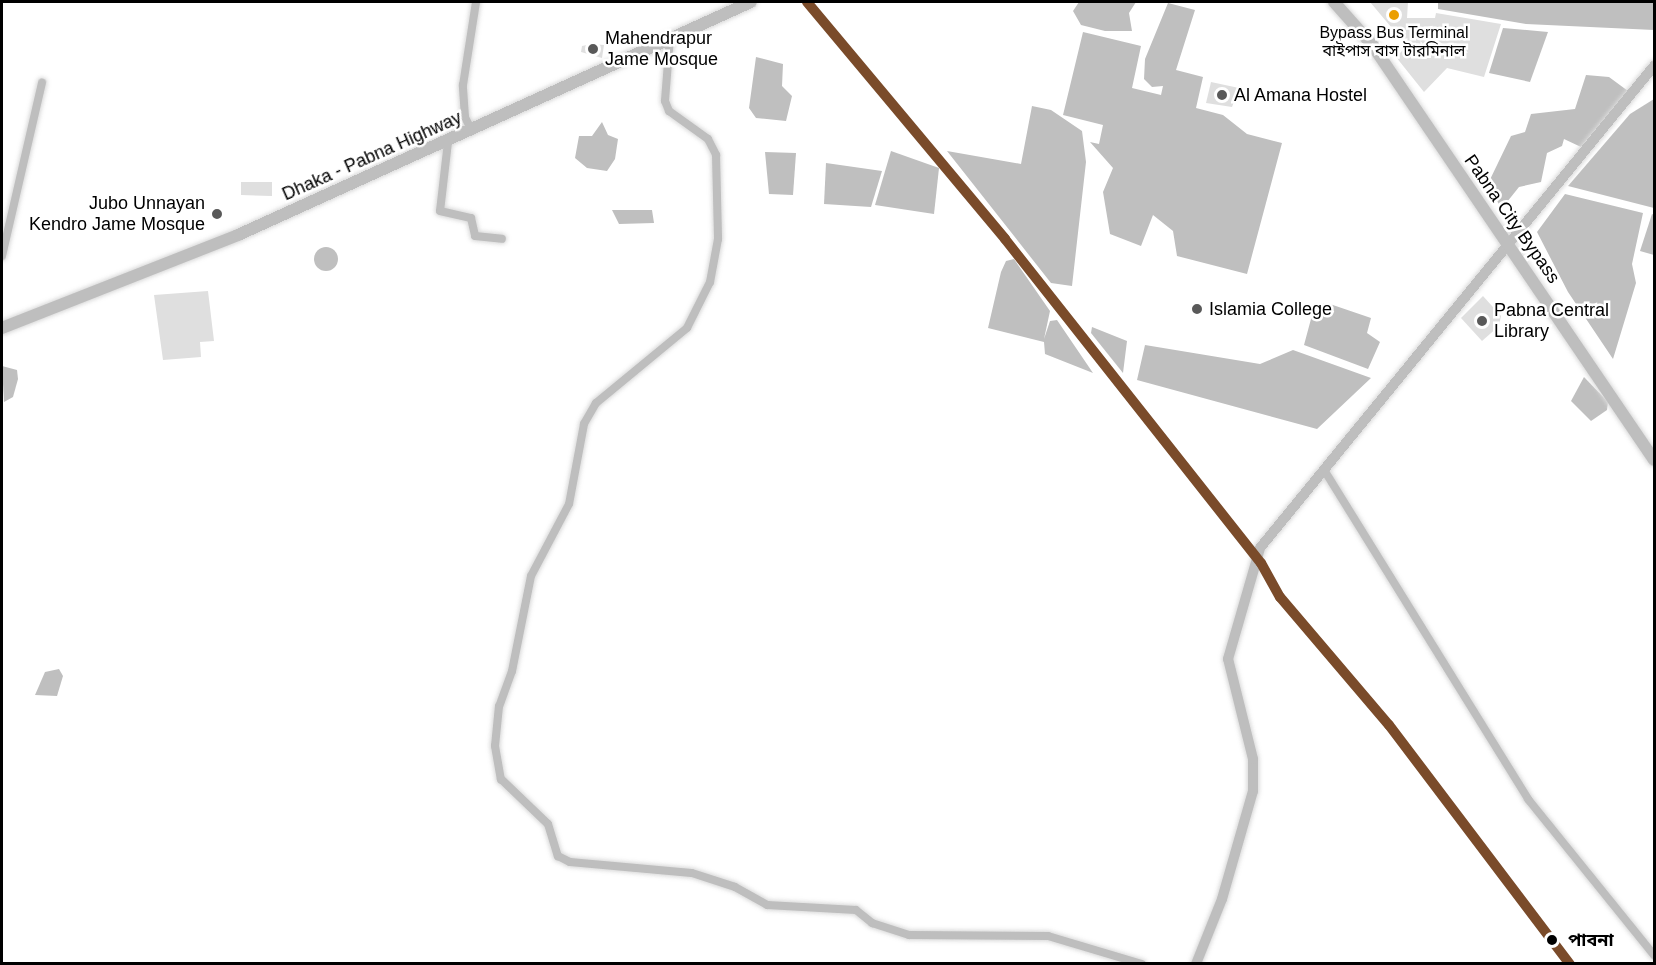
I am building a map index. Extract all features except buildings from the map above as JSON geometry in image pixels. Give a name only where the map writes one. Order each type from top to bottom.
[{"type":"highway","name":"Dhaka - Pabna Highway","points":[[2,328],[238,235],[448,142],[670,37],[751,2]]},
{"type":"highway","name":"Pabna City Bypass","points":[[1334,2],[1373,46],[1509,243],[1654,460]]},
{"type":"main road","points":[[1196,963],[1222,899],[1253,791],[1253,759],[1228,659],[1230,643],[1260,548],[1326,473],[1430,336],[1654,66]]},
{"type":"street","points":[[472,131],[465,117],[463,85],[476,2]]},
{"type":"street","points":[[670,37],[665,101],[669,111],[708,139],[716,155],[718,239],[710,282],[687,328],[596,403],[584,424],[569,504],[531,576],[512,671],[499,706],[495,746],[501,779],[548,824],[562,860],[692,873],[735,887],[767,905],[856,910],[872,923],[909,935],[1048,936],[1142,963]]},
{"type":"street","points":[[2,256],[42,83]]},
{"type":"street","points":[[448,142],[440,211],[471,218],[475,236],[502,239]]},
{"type":"street","points":[[1326,473],[1528,799],[1654,955]]},
{"type":"shaded area","points":[[1079,2],[1136,2],[1129,13],[1132,31],[1105,31],[1081,25],[1073,11]]},
{"type":"shaded area","points":[[1438,2],[1654,2],[1654,30],[1526,24],[1438,9]]},
{"type":"shaded area","points":[[1168,3],[1195,10],[1176,70],[1203,77],[1196,108],[1223,115],[1247,134],[1282,143],[1247,274],[1177,256],[1173,231],[1153,215],[1141,246],[1110,234],[1103,192],[1113,168],[1090,142],[1099,144],[1103,125],[1063,115],[1083,32],[1141,46],[1132,88],[1161,95],[1163,86],[1152,87],[1144,79],[1145,59]]},
{"type":"shaded area","points":[[1503,28],[1548,32],[1530,82],[1489,73]]},
{"type":"shaded area","points":[[756,57],[783,64],[782,86],[792,96],[786,121],[756,118],[749,108]]},
{"type":"shaded area","points":[[1586,75],[1609,77],[1628,91],[1581,147],[1564,139],[1562,146],[1547,153],[1541,182],[1519,187],[1503,207],[1484,192],[1511,136],[1525,132],[1531,114],[1575,109]]},
{"type":"shaded area","points":[[1654,99],[1654,208],[1568,186],[1630,114]]},
{"type":"shaded area","points":[[1032,106],[1051,110],[1082,131],[1086,162],[1072,286],[1051,283],[947,151],[1021,164]]},
{"type":"shaded area","points":[[602,122],[608,135],[618,139],[615,159],[607,171],[587,168],[575,158],[579,136],[592,136]]},
{"type":"shaded area","points":[[891,151],[939,168],[934,214],[875,205]]},
{"type":"shaded area","points":[[765,152],[796,153],[793,195],[769,194]]},
{"type":"shaded area","points":[[826,163],[882,171],[871,207],[824,204]]},
{"type":"shaded area","points":[[1565,194],[1643,213],[1632,264],[1636,283],[1613,359],[1568,292],[1537,232]]},
{"type":"shaded area","points":[[612,210],[652,210],[654,223],[619,224]]},
{"type":"shaded area","points":[[1652,214],[1654,215],[1654,255],[1640,251]]},
{"type":"shaded area","points":[[326,247],[335,250],[338,259],[335,268],[326,271],[317,268],[314,259],[317,250]]},
{"type":"shaded area","points":[[1014,259],[1050,311],[1044,339],[1050,321],[1057,320],[1093,373],[1045,354],[1044,342],[988,328],[1001,272],[1006,261]]},
{"type":"shaded area","points":[[1327,303],[1371,318],[1367,333],[1380,342],[1368,369],[1304,345],[1315,304]]},
{"type":"shaded area","points":[[1092,327],[1127,341],[1123,373],[1091,333]]},
{"type":"shaded area","points":[[1145,345],[1260,364],[1293,350],[1371,378],[1317,429],[1137,380]]},
{"type":"shaded area","points":[[2,366],[17,370],[18,379],[13,397],[4,402]]},
{"type":"shaded area","points":[[1584,377],[1608,402],[1607,410],[1591,421],[1571,401]]},
{"type":"shaded area","points":[[59,669],[63,676],[57,696],[35,695],[45,672]]},
{"type":"transit line","points":[[807,2],[1005,239],[1261,563],[1280,597],[1389,725],[1570,964]]},
{"type":"place","name":"Bypass Bus Terminal বাইপাস বাস টারমিনাল","points":[[1394,15]]},
{"type":"place","name":"Mahendrapur Jame Mosque","points":[[593,49]]},
{"type":"place","name":"Al Amana Hostel","points":[[1222,95]]},
{"type":"place","name":"Jubo Unnayan Kendro Jame Mosque","points":[[217,214]]},
{"type":"place","name":"Islamia College","points":[[1197,309]]},
{"type":"place","name":"Pabna Central Library","points":[[1482,321]]},
{"type":"place","name":"পাবনা","points":[[1552,940]]}]
